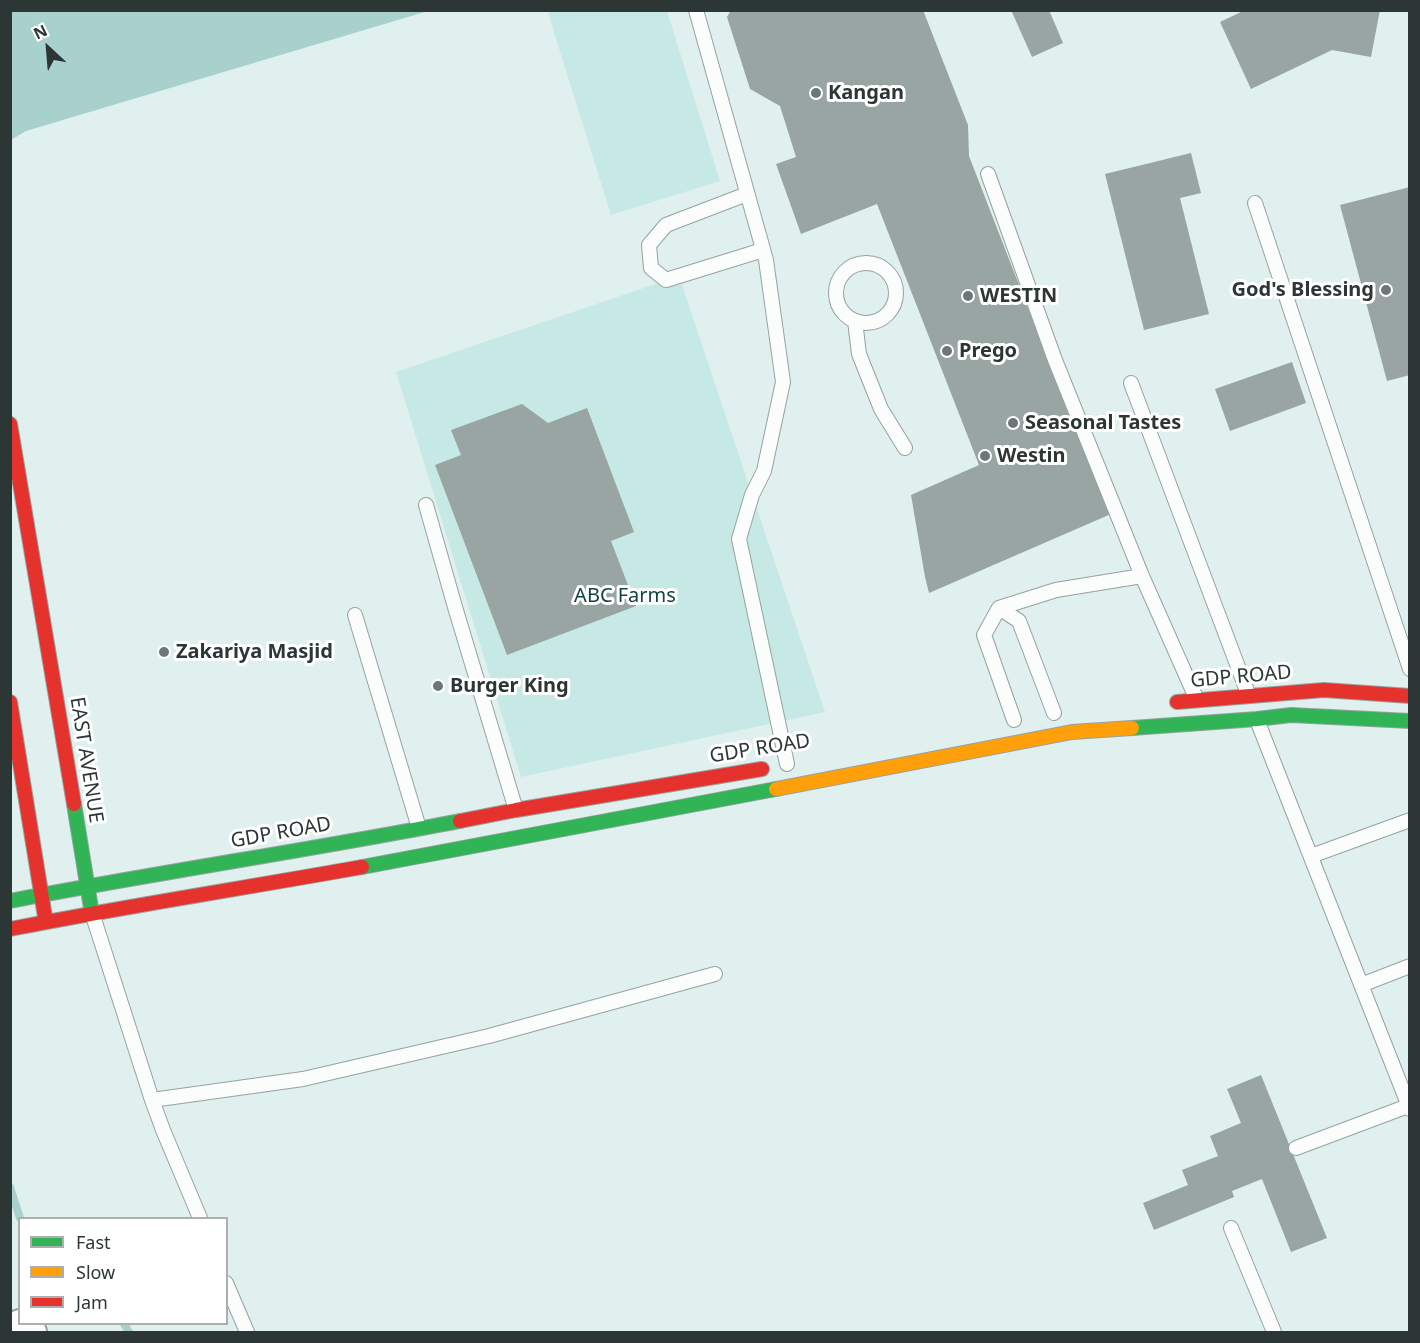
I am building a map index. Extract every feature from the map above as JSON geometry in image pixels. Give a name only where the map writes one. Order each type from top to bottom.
[{"type":"main road","name":"EAST AVENUE","points":[[10,424],[92,913]]},
{"type":"main road","name":"GDP ROAD","points":[[1163,703],[1324,690],[1410,696]]},
{"type":"main road","points":[[10,702],[45,922]]},
{"type":"main road","points":[[10,928],[429,855],[1072,732],[1291,715],[1410,721]]},
{"type":"main road","name":"GDP ROAD","points":[[10,901],[516,810],[793,764]]},
{"type":"main road","points":[[17,848],[30,819]]},
{"type":"lane","points":[[696,10],[766,260],[783,382],[764,471],[752,495],[739,539],[793,764]]},
{"type":"lane","points":[[988,174],[1055,360],[1142,576],[1197,700]]},
{"type":"lane","points":[[747,194],[666,225],[649,245],[651,268],[666,280],[763,250]]},
{"type":"lane","points":[[1255,203],[1410,669]]},
{"type":"lane","points":[[862,263],[872,263],[889,273],[896,291],[895,301],[890,310],[874,322],[855,321],[839,308],[835,289],[844,271],[862,263]]},
{"type":"lane","points":[[855,321],[859,354],[881,409],[905,448]]},
{"type":"lane","points":[[1131,383],[1249,696]]},
{"type":"lane","points":[[426,505],[454,607],[516,810]]},
{"type":"lane","points":[[1014,721],[984,635],[999,608],[1056,590],[1142,576]]},
{"type":"lane","points":[[999,608],[1019,621],[1053,713]]},
{"type":"lane","points":[[355,615],[419,828]]},
{"type":"lane","points":[[1257,719],[1409,1107],[1296,1148]]},
{"type":"lane","points":[[1311,856],[1410,820]]},
{"type":"lane","points":[[92,913],[152,1100],[200,1217]]},
{"type":"lane","points":[[1361,985],[1410,966]]},
{"type":"lane","points":[[152,1100],[315,1076],[489,1036],[715,974]]},
{"type":"lane","points":[[1231,1228],[1274,1332]]},
{"type":"lane","points":[[228,1288],[247,1332]]},
{"type":"green space","points":[[556,11],[667,11],[720,181],[611,215],[548,13]]},
{"type":"green space","name":"ABC Farms","points":[[679,276],[825,712],[521,777],[396,372]]},
{"type":"shaded area","points":[[11,10],[428,11],[26,131],[11,140]]},
{"type":"building","name":"WESTIN","points":[[731,10],[923,10],[968,125],[969,156],[1111,514],[929,593],[911,495],[979,465],[877,204],[801,234],[776,164],[796,157],[780,106],[750,89],[727,17]]},
{"type":"building","points":[[1011,10],[1049,10],[1063,43],[1032,57]]},
{"type":"building","points":[[1245,10],[1380,10],[1371,57],[1332,50],[1251,89],[1220,22]]},
{"type":"building","points":[[1191,153],[1201,193],[1180,198],[1209,314],[1144,330],[1105,174]]},
{"type":"building","name":"God's Blessing","points":[[1410,187],[1410,375],[1387,381],[1340,205]]},
{"type":"building","points":[[1292,362],[1306,403],[1230,431],[1215,389]]},
{"type":"building","points":[[522,404],[548,423],[587,408],[634,532],[611,541],[636,606],[507,655],[435,465],[461,455],[451,430]]},
{"type":"building","points":[[1261,1075],[1327,1238],[1291,1252],[1262,1179],[1232,1191],[1234,1197],[1154,1230],[1143,1203],[1188,1185],[1182,1170],[1218,1156],[1210,1136],[1241,1123],[1227,1089]]},
{"type":"waterway","points":[[10,1187],[20,1217]]},
{"type":"waterway","points":[[125,1325],[129,1332]]},
{"type":"traffic: fast","points":[[1132,728],[1291,715],[1410,721]]},
{"type":"traffic: fast","points":[[362,867],[776,789]]},
{"type":"traffic: fast","points":[[74,804],[91,908]]},
{"type":"traffic: fast","points":[[10,901],[460,821]]},
{"type":"traffic: slow","points":[[776,789],[1072,732],[1132,728]]},
{"type":"traffic: jam","points":[[10,424],[74,804]]},
{"type":"traffic: jam","points":[[1177,702],[1324,690],[1410,696]]},
{"type":"traffic: jam","points":[[10,702],[45,917]]},
{"type":"traffic: jam","points":[[460,821],[762,769]]},
{"type":"traffic: jam","points":[[10,929],[362,867]]},
{"type":"place","name":"Kangan","points":[[816,93]]},
{"type":"place","name":"God's Blessing","points":[[1386,290]]},
{"type":"place","name":"WESTIN","points":[[968,296]]},
{"type":"place","name":"Prego","points":[[947,351]]},
{"type":"place","name":"Seasonal Tastes","points":[[1013,423]]},
{"type":"place","name":"Westin","points":[[985,456]]},
{"type":"place","name":"Zakariya Masjid","points":[[164,652]]},
{"type":"place","name":"Burger King","points":[[438,686]]}]
